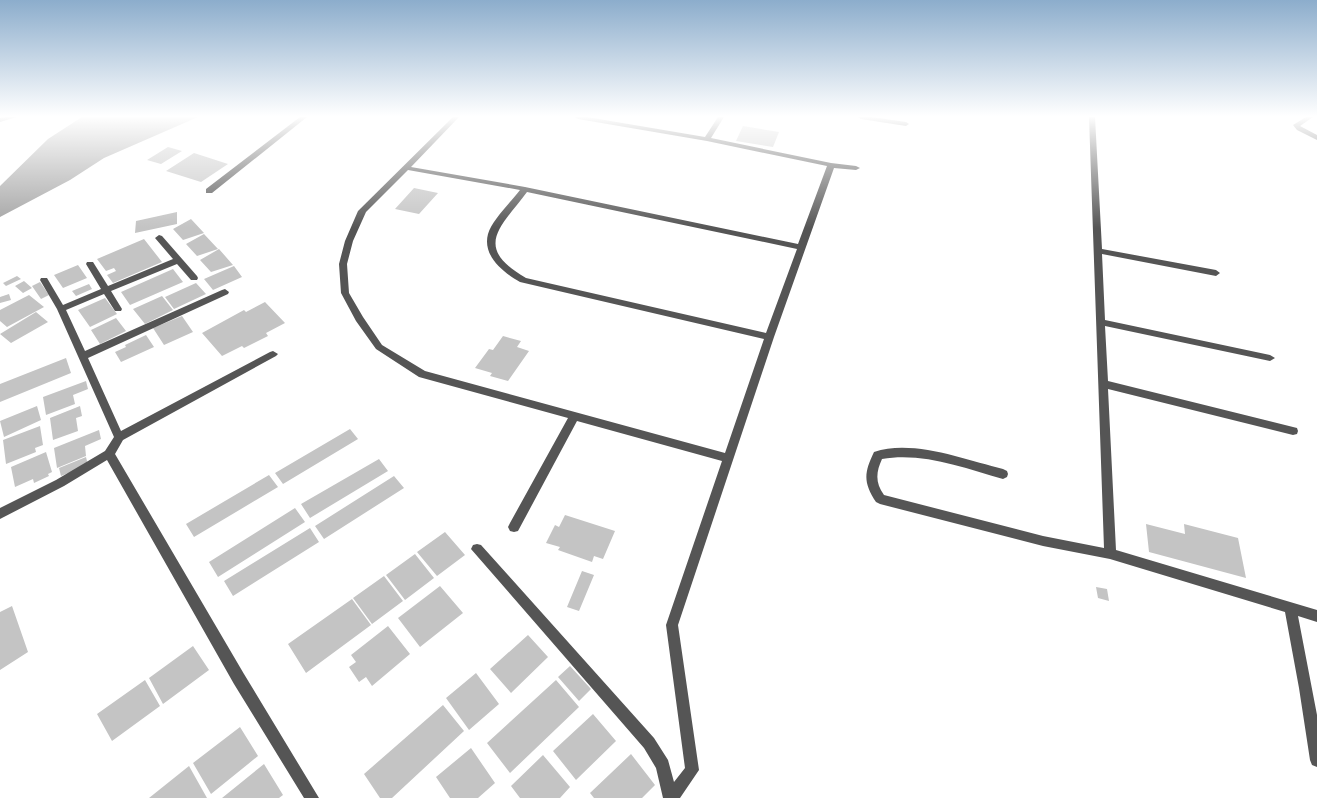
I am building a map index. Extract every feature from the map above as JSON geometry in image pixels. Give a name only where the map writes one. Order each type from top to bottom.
[{"type":"street","points":[[208,191],[255,154]]},
{"type":"street","points":[[419,154],[362,211],[349,241],[343,264],[345,293],[359,319],[378,347],[422,374],[727,458]]},
{"type":"street","points":[[780,154],[856,168]]},
{"type":"street","points":[[1094,154],[1110,554]]},
{"type":"street","points":[[670,798],[692,770],[672,625],[727,458],[831,165]]},
{"type":"street","points":[[406,168],[525,189],[801,248]]},
{"type":"street","points":[[525,189],[492,233],[492,248],[497,260],[509,273],[522,280],[769,337]]},
{"type":"street","points":[[159,238],[194,278]]},
{"type":"street","points":[[1098,251],[1216,273]]},
{"type":"street","points":[[62,309],[178,260]]},
{"type":"street","points":[[90,264],[118,309]]},
{"type":"street","points":[[44,280],[62,309],[119,437]]},
{"type":"street","points":[[83,356],[225,292]]},
{"type":"street","points":[[1101,322],[1270,358]]},
{"type":"street","points":[[0,514],[60,484],[109,454],[119,437],[273,354]]},
{"type":"street","points":[[1103,384],[1293,432]]},
{"type":"street","points":[[514,527],[574,416]]},
{"type":"street","points":[[1003,474],[925,455],[891,451],[878,455],[871,468],[872,487],[880,499],[1043,541],[1110,554],[1317,616]]},
{"type":"street","points":[[109,454],[239,679],[312,798]]},
{"type":"street","points":[[477,549],[649,743],[663,765],[670,798]]},
{"type":"street","points":[[1290,608],[1306,688],[1317,760]]},
{"type":"shaded area","points":[[32,154],[113,154],[70,180],[0,217],[0,186]]},
{"type":"building","points":[[156,154],[177,154],[161,164],[147,160]]},
{"type":"building","points":[[192,154],[198,154],[228,164],[201,182],[166,171]]},
{"type":"building","points":[[414,188],[438,193],[419,214],[395,209]]},
{"type":"building","points":[[177,212],[177,224],[135,233],[136,221]]},
{"type":"building","points":[[191,219],[204,233],[183,240],[173,229]]},
{"type":"building","points":[[204,234],[218,249],[197,256],[186,244]]},
{"type":"building","points":[[144,239],[162,262],[113,283],[107,275],[116,271],[114,268],[106,271],[97,259]]},
{"type":"building","points":[[219,249],[233,265],[211,272],[200,260]]},
{"type":"building","points":[[78,265],[87,278],[63,288],[54,275]]},
{"type":"building","points":[[234,266],[242,277],[213,290],[204,279]]},
{"type":"building","points":[[173,269],[183,282],[130,305],[121,292]]},
{"type":"building","points":[[17,276],[21,279],[6,286],[3,283]]},
{"type":"building","points":[[24,281],[32,288],[23,293],[15,286]]},
{"type":"building","points":[[40,282],[49,295],[41,299],[32,286]]},
{"type":"building","points":[[196,283],[206,294],[174,309],[165,297]]},
{"type":"building","points":[[89,284],[92,289],[76,296],[72,291]]},
{"type":"building","points":[[9,294],[11,300],[0,303],[0,297]]},
{"type":"building","points":[[29,295],[44,307],[7,327],[0,321],[0,310]]},
{"type":"building","points":[[162,296],[173,310],[145,324],[133,309]]},
{"type":"building","points":[[105,298],[117,314],[90,327],[78,310]]},
{"type":"building","points":[[265,302],[285,323],[266,333],[268,336],[244,348],[242,346],[222,356],[202,333],[244,310],[246,312]]},
{"type":"building","points":[[36,312],[48,322],[11,343],[0,334]]},
{"type":"building","points":[[182,316],[193,332],[164,345],[153,328]]},
{"type":"building","points":[[116,318],[126,331],[100,344],[91,330]]},
{"type":"building","points":[[146,335],[154,347],[121,362],[115,352]]},
{"type":"building","points":[[503,336],[521,341],[517,347],[529,351],[508,381],[490,376],[492,373],[475,368],[489,349],[493,350]]},
{"type":"building","points":[[66,358],[71,373],[0,402],[0,384]]},
{"type":"building","points":[[86,381],[88,389],[73,395],[75,404],[46,415],[43,397]]},
{"type":"building","points":[[37,406],[41,420],[4,437],[0,421]]},
{"type":"building","points":[[80,406],[82,416],[76,418],[78,431],[53,440],[50,418]]},
{"type":"building","points":[[40,426],[43,445],[35,448],[36,452],[6,464],[3,440]]},
{"type":"building","points":[[350,429],[358,439],[283,484],[275,473]]},
{"type":"building","points":[[99,430],[101,439],[85,446],[86,456],[57,468],[54,448]]},
{"type":"building","points":[[46,452],[52,472],[48,474],[49,476],[34,483],[33,479],[15,487],[11,467]]},
{"type":"building","points":[[86,457],[88,465],[61,476],[59,468]]},
{"type":"building","points":[[379,459],[388,471],[310,518],[301,504]]},
{"type":"building","points":[[269,475],[278,487],[194,537],[186,524]]},
{"type":"building","points":[[394,476],[404,488],[324,539],[315,526]]},
{"type":"building","points":[[295,508],[305,522],[218,577],[209,562]]},
{"type":"building","points":[[565,515],[615,531],[603,559],[594,556],[592,562],[558,550],[560,547],[546,543],[555,525],[559,527]]},
{"type":"building","points":[[1146,524],[1185,534],[1184,524],[1238,538],[1246,578],[1149,552]]},
{"type":"building","points":[[310,528],[319,542],[233,596],[224,581]]},
{"type":"building","points":[[445,532],[465,555],[437,576],[417,552]]},
{"type":"building","points":[[415,554],[434,578],[405,600],[386,575]]},
{"type":"building","points":[[582,571],[594,575],[579,611],[567,607]]},
{"type":"building","points":[[384,576],[403,601],[372,624],[353,598]]},
{"type":"building","points":[[440,586],[463,613],[420,647],[398,618]]},
{"type":"building","points":[[1096,587],[1107,589],[1109,601],[1098,598]]},
{"type":"building","points":[[352,599],[371,625],[306,673],[288,644]]},
{"type":"building","points":[[12,606],[28,652],[0,670],[0,612]]},
{"type":"building","points":[[388,626],[410,654],[372,686],[366,677],[359,682],[349,667],[356,662],[351,655]]},
{"type":"building","points":[[528,635],[548,657],[511,693],[490,669]]},
{"type":"building","points":[[193,646],[209,670],[163,704],[149,678]]},
{"type":"building","points":[[570,666],[591,689],[579,701],[558,677]]},
{"type":"building","points":[[476,673],[499,704],[469,730],[446,698]]},
{"type":"building","points":[[145,680],[160,706],[112,741],[97,714]]},
{"type":"building","points":[[556,680],[579,707],[510,773],[487,743]]},
{"type":"building","points":[[443,705],[464,731],[392,798],[380,798],[364,774]]},
{"type":"building","points":[[593,714],[616,741],[576,780],[553,751]]},
{"type":"building","points":[[240,727],[258,756],[211,794],[193,763]]},
{"type":"building","points":[[471,748],[495,783],[478,798],[450,798],[436,777]]},
{"type":"building","points":[[631,754],[655,785],[642,798],[594,798],[590,793]]},
{"type":"building","points":[[543,755],[570,787],[560,798],[520,798],[511,786]]},
{"type":"building","points":[[264,764],[283,795],[279,798],[222,798]]},
{"type":"building","points":[[189,766],[207,798],[149,798]]}]
